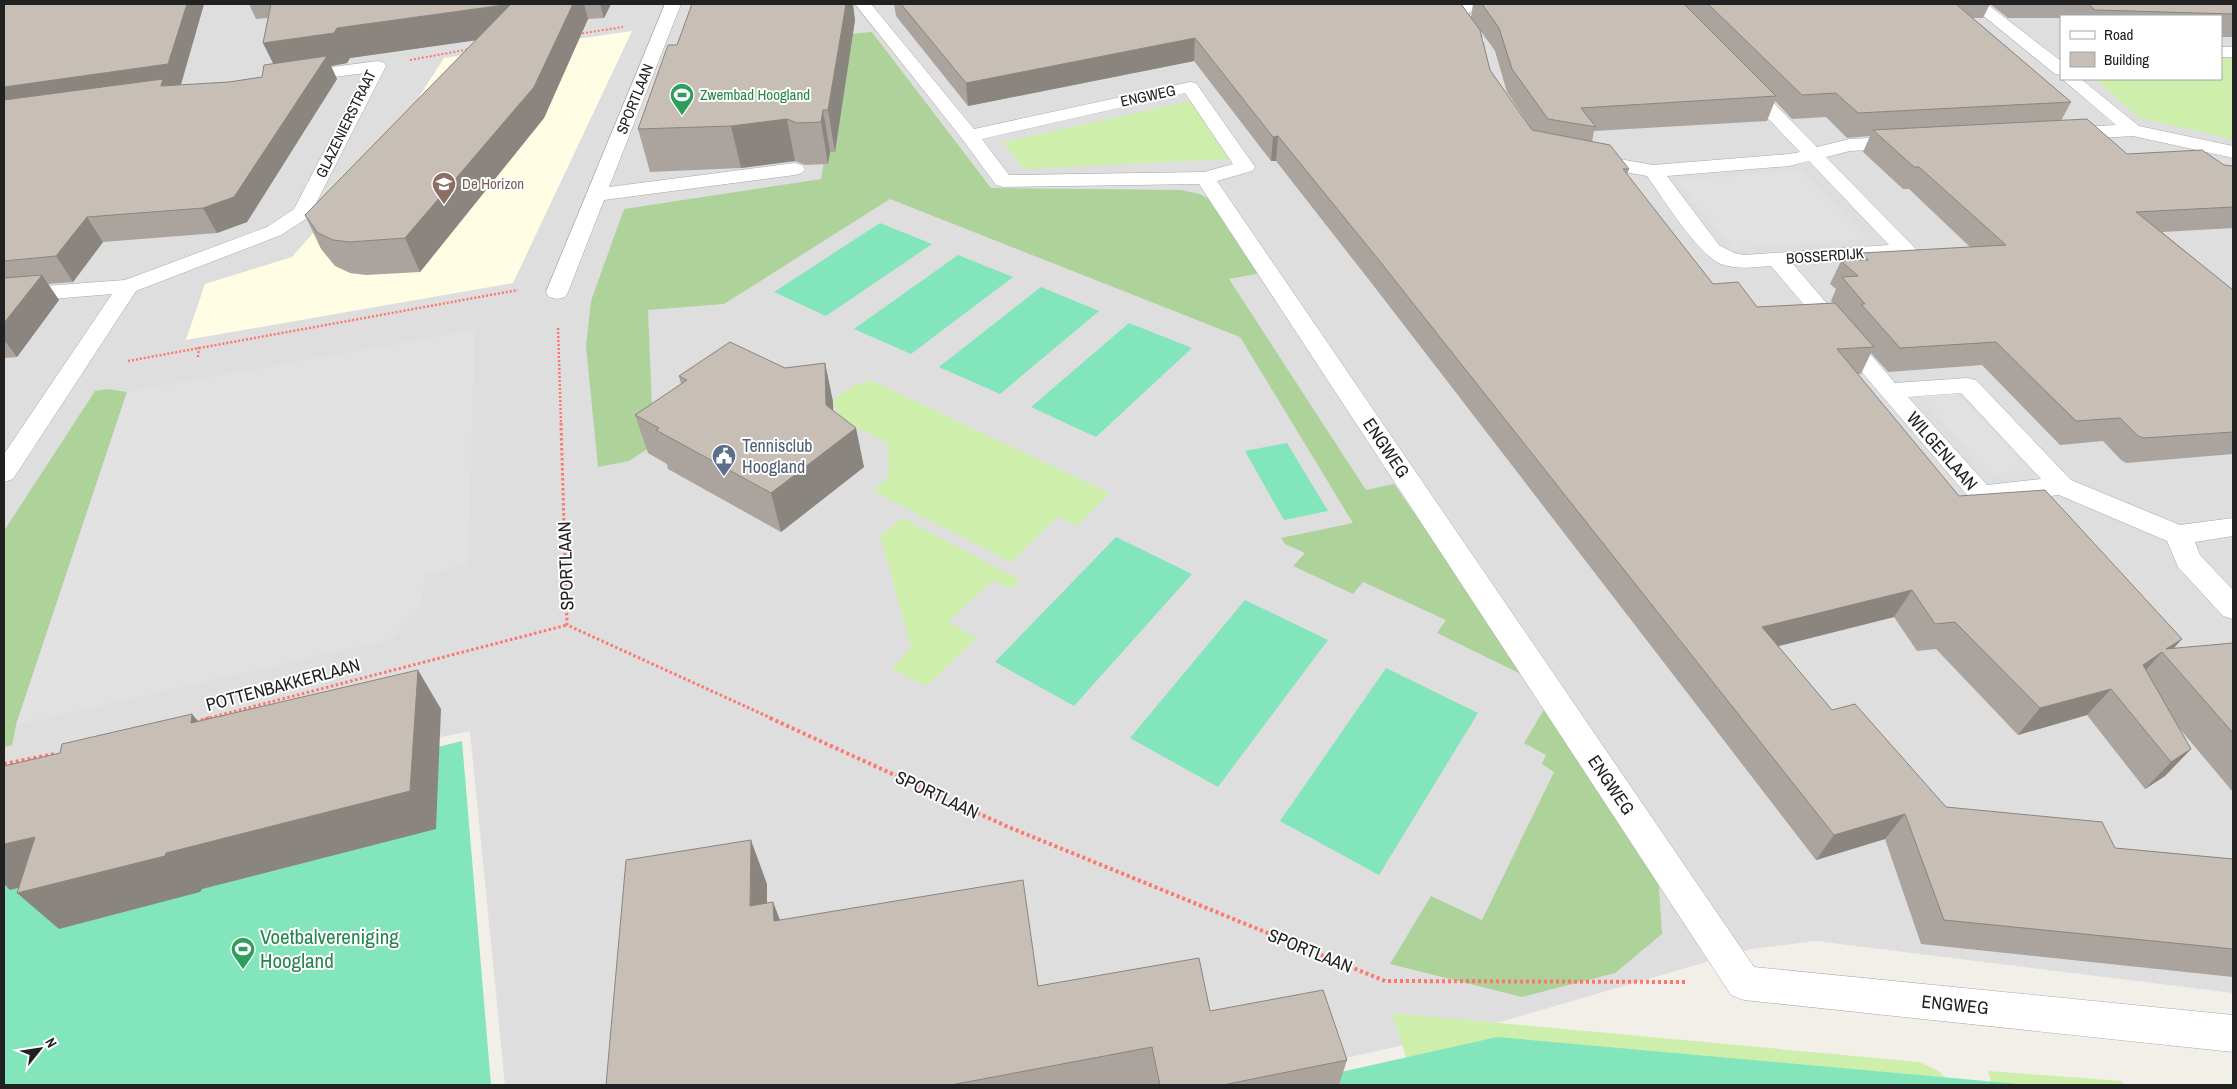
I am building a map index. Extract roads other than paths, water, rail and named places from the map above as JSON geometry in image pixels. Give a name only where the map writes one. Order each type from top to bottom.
[{"type":"street","name":"ENGWEG","points":[[863,4],[970,136],[1003,181],[1205,178],[1245,167],[1190,87],[970,136]]},
{"type":"street","points":[[1477,4],[1470,5],[1461,10],[1462,18],[1485,52]]},
{"type":"street","points":[[1977,4],[2060,69]]},
{"type":"street","name":"SPORTLAAN","points":[[559,287],[669,12]]},
{"type":"street","points":[[2027,42],[2052,44]]},
{"type":"street","name":"GLAZENIERSTRAAT","points":[[4,296],[128,286],[274,231],[302,212],[377,66],[279,80]]},
{"type":"street","name":"BOSSERDIJK","points":[[1653,171],[1712,249],[1728,259],[1744,262],[1906,250],[1734,71]]},
{"type":"street","points":[[2072,80],[2133,130]]},
{"type":"street","points":[[2045,135],[2133,130],[2233,152]]},
{"type":"street","points":[[1571,156],[1653,171],[1789,160],[1850,145],[1918,141]]},
{"type":"street","points":[[597,195],[795,169]]},
{"type":"street","name":"ENGWEG","points":[[1205,178],[1744,983],[2233,1034]]},
{"type":"street","name":"WILGENLAAN","points":[[1777,259],[1889,391],[1980,494],[2062,486]]},
{"type":"street","points":[[4,473],[128,286]]},
{"type":"street","name":"WILGENLAAN","points":[[1889,391],[1967,385],[2062,486],[2178,535]]},
{"type":"street","points":[[2233,527],[2178,535],[2188,560],[2233,608]]},
{"type":"place","name":"Zwembad Hoogland","points":[[682,116]]},
{"type":"place","name":"De Horizon","points":[[444,205]]},
{"type":"place","name":"Tennisclub Hoogland","points":[[724,477]]},
{"type":"place","name":"Voetbalvereniging Hoogland","points":[[243,970]]}]
